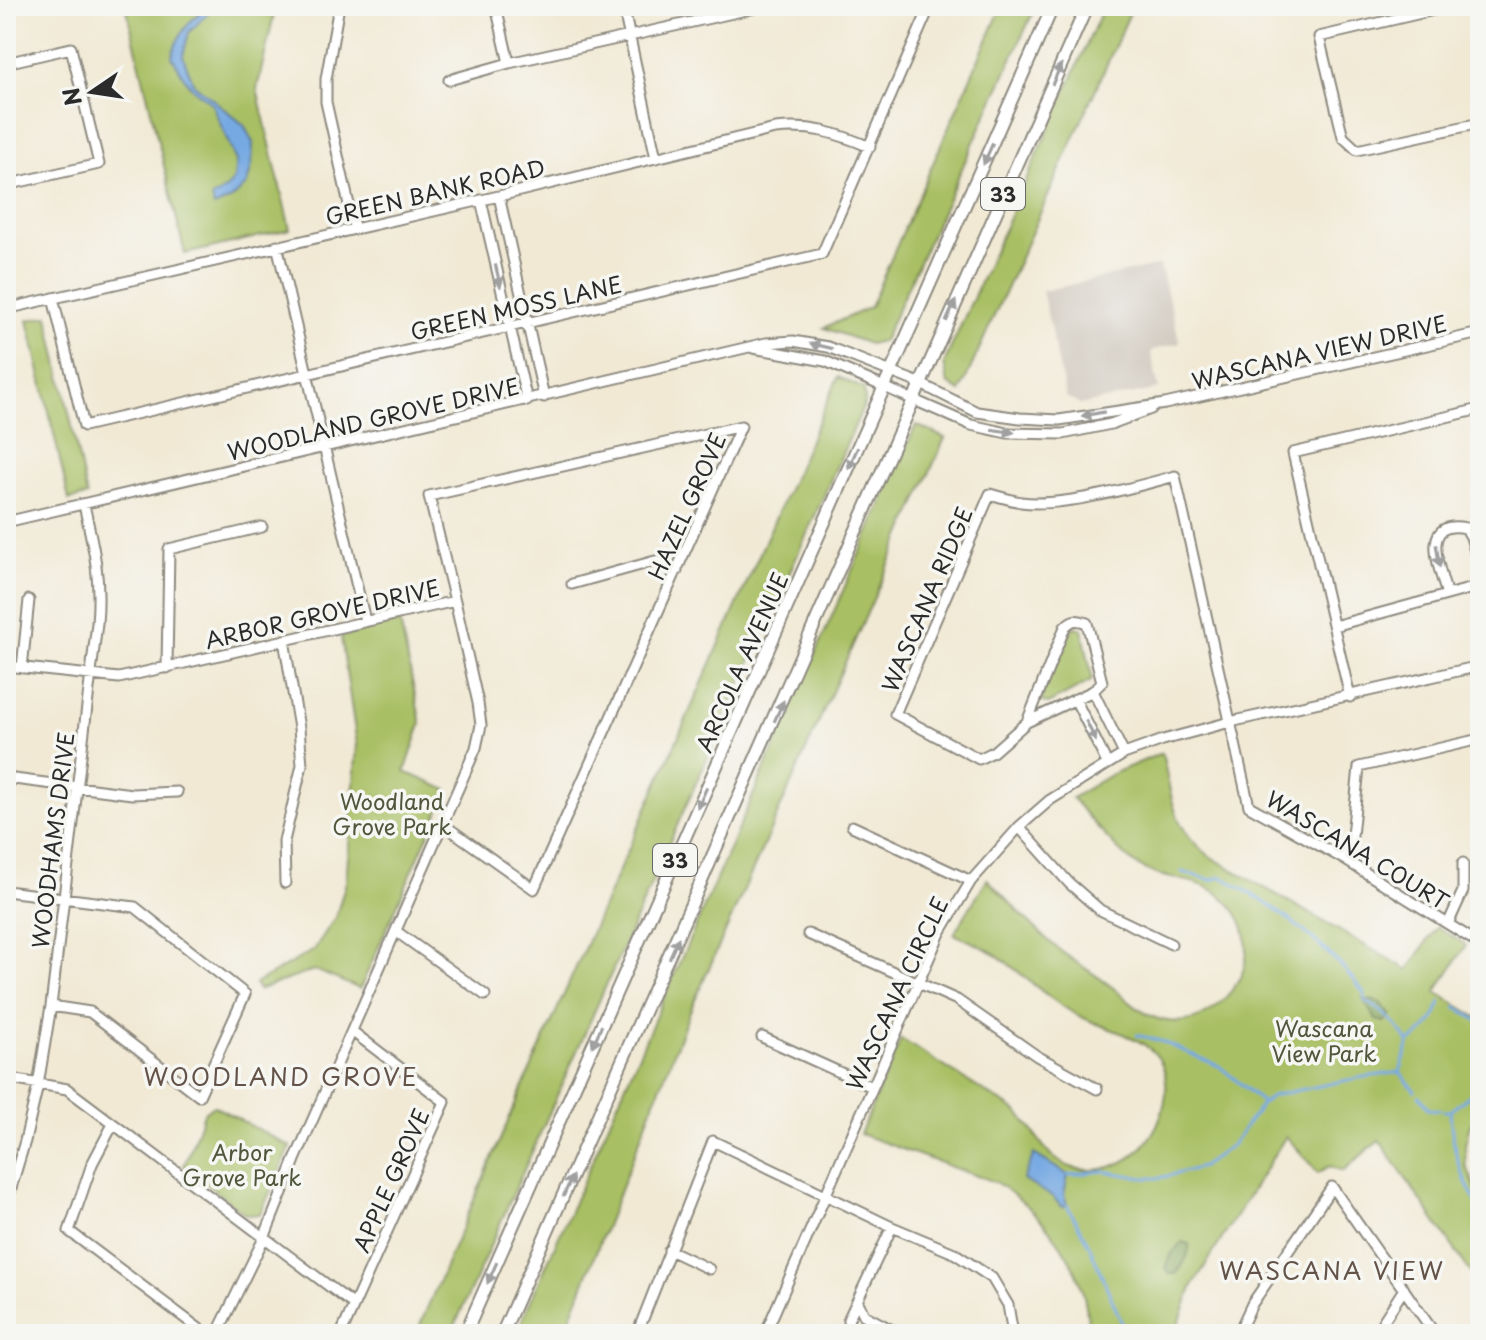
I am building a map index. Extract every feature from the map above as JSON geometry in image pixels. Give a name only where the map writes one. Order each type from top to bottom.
[{"type":"main road","name":"ARCOLA AVENUE","points":[[465,1334],[1053,6]]},
{"type":"main road","name":"33","points":[[502,1334],[1087,6]]},
{"type":"street","points":[[339,6],[326,79],[326,102],[354,227]]},
{"type":"street","points":[[496,6],[509,63]]},
{"type":"street","points":[[623,6],[656,158]]},
{"type":"street","points":[[449,80],[509,63],[764,6]]},
{"type":"street","name":"GREEN MOSS LANE","points":[[53,298],[84,426],[822,254],[930,6]]},
{"type":"street","points":[[1451,6],[1420,10],[1319,37],[1343,137],[1357,150],[1480,123]]},
{"type":"street","points":[[6,63],[71,48],[99,164],[6,185]]},
{"type":"street","name":"GREEN BANK ROAD","points":[[6,309],[792,127],[823,130],[870,147]]},
{"type":"street","points":[[499,196],[544,397]]},
{"type":"street","points":[[481,200],[527,401]]},
{"type":"street","points":[[277,245],[365,621]]},
{"type":"street","name":"WASCANA VIEW DRIVE","points":[[890,371],[977,412],[1059,420],[1165,404],[1480,333]]},
{"type":"street","name":"WOODLAND GROVE DRIVE","points":[[6,522],[747,347],[793,341],[828,347],[890,371]]},
{"type":"street","name":"WOODLAND GROVE DRIVE","points":[[747,347],[825,361],[884,386]]},
{"type":"street","name":"WASCANA VIEW DRIVE","points":[[884,386],[971,425],[1007,433],[1063,434],[1111,424],[1165,404]]},
{"type":"street","points":[[1350,697],[1293,453],[1480,409]]},
{"type":"street","name":"HAZEL GROVE","points":[[444,825],[534,889],[741,426],[429,496],[455,601]]},
{"type":"street","name":"WASCANA RIDGE","points":[[1027,722],[1065,627],[1071,621],[1087,623],[1102,682],[1093,691],[1027,722],[993,752],[979,759],[895,714],[990,494],[1024,502],[1070,499],[1125,490],[1175,476],[1230,722]]},
{"type":"street","name":"WOODHAMS DRIVE","points":[[6,1205],[38,1085],[51,1006],[100,589],[84,505]]},
{"type":"street","points":[[167,668],[169,549],[262,527]]},
{"type":"street","points":[[1447,595],[1435,547],[1437,535],[1445,528],[1466,528],[1480,569]]},
{"type":"street","points":[[572,584],[655,561],[677,571]]},
{"type":"street","points":[[1334,626],[1480,586]]},
{"type":"street","points":[[22,668],[29,600]]},
{"type":"street","name":"ARBOR GROVE DRIVE","points":[[6,666],[119,678],[455,601],[481,725],[476,748],[295,1160],[264,1238],[217,1334]]},
{"type":"street","points":[[284,640],[302,765],[284,841],[285,883]]},
{"type":"street","name":"WASCANA CIRCLE","points":[[765,1334],[945,923],[971,881],[1019,827],[1050,800],[1107,763],[1163,740],[1480,666]]},
{"type":"street","points":[[1093,691],[1124,754]]},
{"type":"street","points":[[1075,699],[1107,763]]},
{"type":"street","name":"WASCANA COURT","points":[[1230,722],[1249,806],[1342,858],[1480,944]]},
{"type":"street","points":[[1342,858],[1352,836],[1359,767],[1480,739]]},
{"type":"street","points":[[6,778],[132,794],[177,792]]},
{"type":"street","points":[[852,826],[971,881]]},
{"type":"street","points":[[1019,827],[1069,883],[1100,910],[1171,944]]},
{"type":"street","points":[[1448,924],[1463,891],[1463,863]]},
{"type":"street","points":[[6,891],[135,907],[245,994],[199,1096],[90,1012],[51,1006]]},
{"type":"street","points":[[397,932],[485,995]]},
{"type":"street","points":[[808,934],[957,1000],[1037,1056],[1097,1089]]},
{"type":"street","name":"APPLE GROVE","points":[[341,1334],[445,1102],[353,1032]]},
{"type":"street","points":[[762,1037],[872,1087]]},
{"type":"street","points":[[6,1078],[67,1089],[112,1126],[354,1305]]},
{"type":"street","points":[[112,1126],[92,1164],[69,1231],[206,1334]]},
{"type":"street","points":[[637,1334],[713,1141],[892,1227],[954,1253],[992,1278],[1008,1305],[1013,1334]]},
{"type":"street","name":"WOODHAMS DRIVE","points":[[6,1188],[13,1176]]},
{"type":"street","points":[[1238,1334],[1252,1304],[1332,1187],[1435,1334]]},
{"type":"street","points":[[852,1334],[848,1320],[892,1227]]},
{"type":"street","points":[[669,1250],[709,1269]]},
{"type":"street","points":[[1375,1334],[1404,1289]]},
{"type":"street","points":[[858,1302],[864,1315],[892,1330],[892,1334]]},
{"type":"shaded area","points":[[1160,265],[1180,343],[1153,350],[1151,354],[1159,389],[1080,405],[1066,397],[1042,291]]},
{"type":"green space","points":[[126,6],[276,6],[257,89],[290,229],[185,254]]},
{"type":"green space","points":[[1002,6],[1036,6],[883,341],[869,344],[824,328],[870,307]]},
{"type":"green space","points":[[1104,6],[1133,6],[960,392],[948,384],[944,363]]},
{"type":"green space","points":[[48,316],[87,496],[69,500],[28,320]]},
{"type":"green space","points":[[838,377],[864,389],[865,403],[451,1334],[416,1334],[522,1089]]},
{"type":"green space","points":[[916,425],[945,438],[690,1011],[564,1334],[516,1334]]},
{"type":"green space","name":"Woodland Grove Park","points":[[400,622],[421,724],[405,772],[448,790],[360,989],[315,970],[258,990],[255,984],[314,950],[336,916],[346,882],[357,745],[341,637]]},
{"type":"green space","points":[[1072,628],[1082,629],[1091,681],[1048,704],[1043,702],[1041,697]]},
{"type":"green space","name":"Wascana View Park","points":[[1162,753],[1180,823],[1211,857],[1408,970],[1437,927],[1466,945],[1436,992],[1480,1019],[1480,1110],[1469,1128],[1465,1145],[1466,1166],[1480,1196],[1480,1286],[1379,1140],[1343,1171],[1330,1166],[1318,1173],[1286,1136],[1192,1287],[1175,1334],[1088,1334],[1082,1290],[1064,1249],[1018,1199],[991,1180],[860,1134],[901,1039],[1016,1111],[1044,1148],[1065,1165],[1084,1170],[1103,1169],[1122,1162],[1145,1144],[1157,1126],[1166,1092],[1164,1070],[1153,1051],[1136,1040],[1074,1013],[997,955],[954,934],[987,879],[1057,948],[1145,1013],[1179,1022],[1199,1017],[1217,1006],[1232,990],[1245,965],[1246,938],[1236,912],[1211,889],[1157,874],[1130,860],[1072,798],[1112,774]]},
{"type":"green space","points":[[1363,999],[1379,1002],[1391,1016],[1384,1022],[1376,1020]]},
{"type":"green space","name":"Arbor Grove Park","points":[[214,1106],[291,1147],[260,1214],[246,1215],[184,1166],[205,1111]]},
{"type":"green space","points":[[1182,1242],[1189,1244],[1187,1256],[1176,1274],[1169,1274],[1166,1267],[1172,1253]]},
{"type":"water","points":[[215,6],[189,32],[183,56],[193,83],[244,125],[253,143],[247,184],[232,199],[214,207],[212,198],[234,179],[236,161],[212,104],[189,85],[172,57],[186,27]]},
{"type":"water","points":[[1034,1154],[1068,1175],[1064,1194],[1067,1205],[1062,1207],[1053,1197],[1023,1180]]},
{"type":"waterway","points":[[1226,10],[1231,6]]},
{"type":"waterway","points":[[1182,872],[1211,880],[1222,877],[1281,914],[1317,943],[1365,994],[1365,1001],[1390,1019],[1409,1043],[1400,1072]]},
{"type":"waterway","points":[[1410,1042],[1429,1025],[1441,1002]]},
{"type":"waterway","points":[[1456,1007],[1480,1022]]},
{"type":"waterway","points":[[1137,1035],[1160,1041],[1219,1066],[1262,1102]]},
{"type":"waterway","points":[[1400,1072],[1415,1091]]},
{"type":"waterway","points":[[1068,1175],[1104,1171],[1160,1178],[1202,1167],[1232,1145],[1271,1096],[1400,1072]]},
{"type":"waterway","points":[[1450,1111],[1480,1087]]},
{"type":"waterway","points":[[1419,1096],[1429,1109],[1440,1110]]},
{"type":"waterway","points":[[1444,1111],[1450,1111],[1458,1162],[1480,1208]]},
{"type":"waterway","points":[[1067,1205],[1089,1245],[1124,1334]]},
{"type":"district","name":"WOODLAND GROVE","points":[[281,1076]]},
{"type":"district","name":"WASCANA VIEW","points":[[1332,1270]]}]
